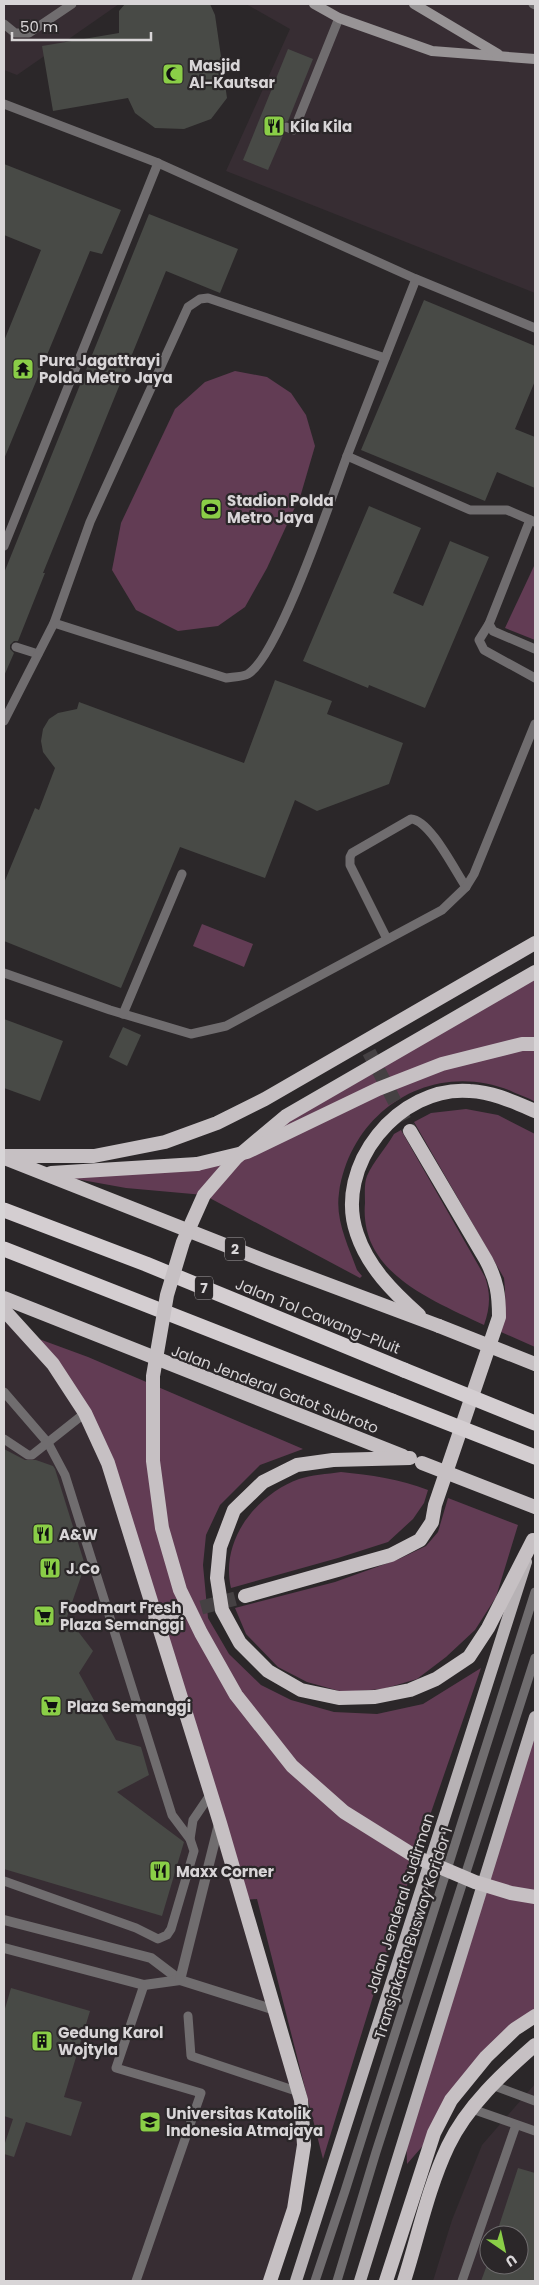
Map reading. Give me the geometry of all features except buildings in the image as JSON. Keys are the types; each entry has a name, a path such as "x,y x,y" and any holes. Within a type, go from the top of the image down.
{"highway":[{"path":"4,1157 94,1156 165,1142 217,1123 265,1099 535,944"},
{"path":"535,972 286,1116 236,1158 204,1195 183,1242 167,1295 153,1376 154,1461 162,1528 180,1590 201,1633 236,1695 292,1766 344,1812 416,1857 475,1882 511,1893 535,1897"},
{"path":"369,1052 369,1044 376,1034"},
{"path":"43,1173 196,1164 247,1152 378,1088 442,1064 522,1044 535,1044"},
{"path":"433,1324 400,1298 377,1272 365,1254 356,1232 352,1202 358,1171 374,1138 394,1116 416,1103 442,1093 470,1090 504,1098 535,1111"},
{"path":"245,1596 391,1555 420,1540 432,1522 435,1505 499,1317 499,1300 497,1281 486,1260 410,1131"},
{"name":"2","path":"4,1157 268,1262 535,1364"},
{"name":"Jalan Tol Cawang–Pluit","path":"4,1210 146,1264 535,1423"},
{"path":"4,1249 535,1457"},
{"name":"Jalan Jenderal Gatot Subroto","path":"4,1298 535,1507"},
{"path":"4,1310 54,1364 85,1413 108,1463 155,1620 220,1823 302,2100 304,2145 294,2209 270,2281"},
{"path":"416,1461 333,1460 297,1465 263,1482 234,1510 220,1546 218,1578 222,1610 240,1643 268,1671 301,1690 339,1698 375,1697 410,1690 436,1679 469,1657 488,1628 534,1537"},
{"path":"155,1620 180,1614"},
{"path":"386,2281 434,2133 451,2100 463,2084 515,2029 535,2016"},
{"path":"404,2281 448,2145 472,2109 492,2085 535,2045"}],"main road":[{"path":"314,4 340,18 432,51 535,59"},
{"path":"414,4 501,56"},
{"name":"Jalan Jenderal Sudirman","path":"296,2281 534,1537"},
{"path":"360,2281 535,1717"}],"street":[{"path":"180,1980 220,1823"},
{"path":"4,1920 151,1958 180,1980 275,2010"},
{"path":"4,1948 144,1985 180,1980"}],"lane":[{"path":"4,24 15,33 29,33 72,4"},
{"path":"286,127 294,130 340,18"},
{"path":"4,104 158,163 416,279 535,328"},
{"path":"4,546 158,163"},
{"path":"54,623 226,678 248,674 264,656 289,607 416,279"},
{"path":"4,721 54,623 90,522 188,307 200,298 208,298 385,358"},
{"path":"347,456 470,510 507,510 532,521 489,624 479,640 484,650 535,678"},
{"path":"489,624 493,631 535,650"},
{"path":"16,647 38,654"},
{"path":"4,973 123,1014 192,1034 226,1026 442,910 466,887 474,874 535,724"},
{"path":"386,940 350,865 352,853 411,819 415,819 427,826 466,887"},
{"path":"123,1014 182,874"},
{"path":"4,1392 48,1442 65,1475 172,1815 190,1839 194,1851 172,1929 167,1935 158,1939 136,1928 4,1881"},
{"path":"4,1439 30,1456 85,1413"},
{"name":"Transjakarta Busway Koridor 1","path":"315,2281 535,1592"},
{"path":"337,2281 376,2152 535,1658"},
{"path":"190,1839 193,1820 210,1795"},
{"path":"136,2281 201,2093 116,2068 144,1985"},
{"path":"188,2016 191,2056 299,2092"},
{"path":"492,2085 535,2101"},
{"path":"472,2109 535,2132"},
{"path":"462,2281 516,2125"}],"shaded area":[{"path":"4,4 119,4 17,75 4,70"},
{"path":"246,4 535,4 535,293 226,171 290,29"},
{"name":"Stadion Polda Metro Jaya","path":"235,371 267,377 291,393 306,415 315,446 301,494 267,568 245,607 218,626 178,631 136,610 112,570 121,523 175,409 205,382"},
{"path":"535,564 535,640 505,628"},
{"path":"202,924 253,944 244,967 193,946"},
{"path":"535,972 535,1102 511,1091 481,1083 452,1082 425,1087 400,1099 378,1116 360,1138 347,1163 338,1203 343,1232 357,1270 362,1276 360,1278 204,1195 126,1188 43,1173 242,1154 267,1132"},
{"path":"466,1109 498,1115 535,1134 535,1347 501,1332 505,1305 504,1278 414,1122 431,1113"},
{"path":"401,1130 485,1277 489,1301 484,1325 422,1294 403,1281 386,1266 374,1248 366,1227 366,1179 394,1134"},
{"path":"4,1310 53,1364 108,1463 294,2100 297,2145 289,2209 266,2281 4,2281"},
{"path":"39,1339 88,1357 303,1449 260,1465 220,1505 206,1535 203,1565 208,1618 229,1654 261,1685 291,1700 334,1712 377,1714 423,1704 481,1668 418,1850 323,2159 257,1899 242,1900 108,1463"},
{"path":"341,1472 396,1480 428,1490 424,1503 413,1519 388,1542 231,1588 229,1570 231,1553 236,1537 256,1508 283,1486 299,1479"},
{"path":"448,1498 518,1525 496,1597 475,1630 446,1657 417,1679 383,1689 343,1692 307,1682 278,1667 246,1634 235,1608 335,1582 399,1559 426,1546 438,1532"},
{"path":"535,1717 535,2016 486,2057 434,2133 407,2164 406,2131"},
{"path":"535,2084 535,2281 433,2281 452,2220 482,2145"}],"tunnel":[{"path":"369,1052 410,1131"},
{"path":"181,1613 245,1596"}],"place":[{"name":"Masjid Al-Kautsar","path":"173,74"},
{"name":"Kila Kila","path":"274,126"},
{"name":"Pura Jagattrayi Polda Metro Jaya","path":"23,369"},
{"name":"Stadion Polda Metro Jaya","path":"211,509"},
{"name":"A&W","path":"43,1534"},
{"name":"J.Co","path":"50,1568"},
{"name":"Foodmart Fresh Plaza Semanggi","path":"44,1616"},
{"name":"Plaza Semanggi","path":"51,1706"},
{"name":"Maxx Corner","path":"160,1871"},
{"name":"Gedung Karol Wojtyla","path":"42,2041"},
{"name":"Universitas Katolik Indonesia Atmajaya","path":"150,2122"}]}
